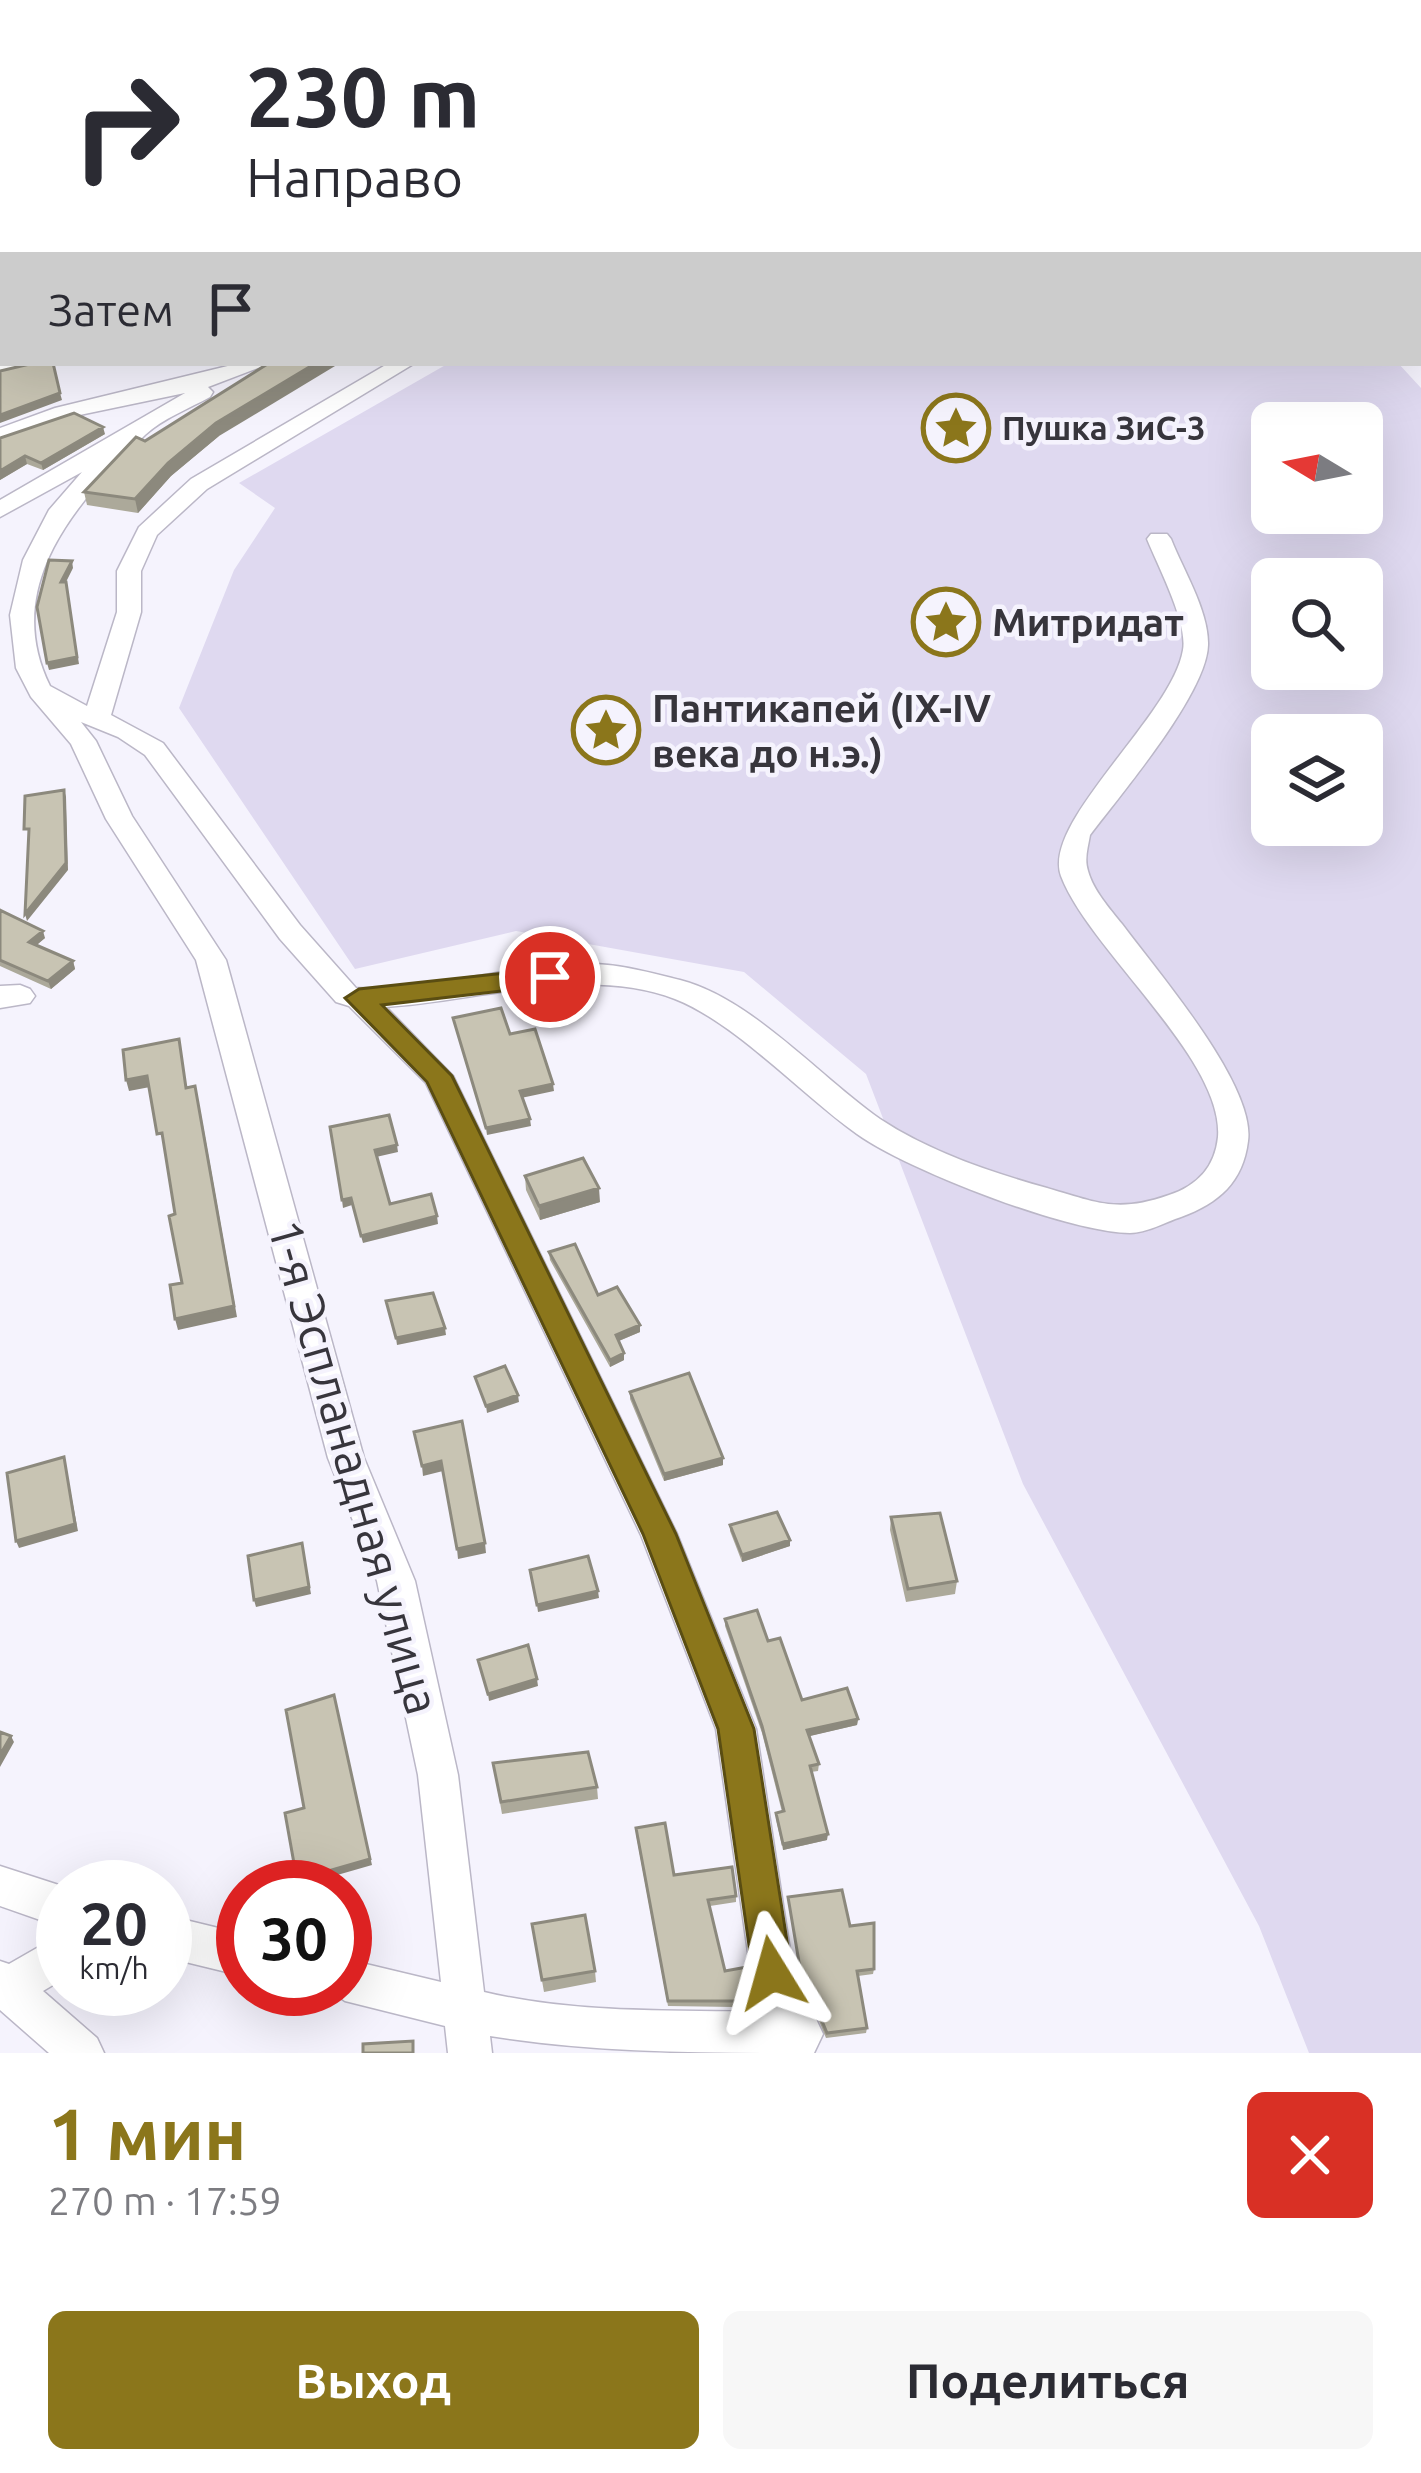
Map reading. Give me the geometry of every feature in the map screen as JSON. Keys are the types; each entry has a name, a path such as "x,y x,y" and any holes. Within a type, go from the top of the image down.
{"street":[{"path":"0,510 253,366"},
{"path":"98,717 129,612 129,571 147,532 199,484 399,366"},
{"path":"0,436 35,418 228,377"},
{"path":"87,407 121,416 137,431"},
{"path":"5,650 13,588 32,549 79,487 137,431"},
{"path":"359,998 590,974 683,991 719,1010 872,1129 970,1178 1132,1221 1195,1199 1218,1181 1229,1155 1234,1134 1229,1104 1198,1050 1093,906 1074,874 1072,855 1077,834 1173,704 1196,650 1194,628 1159,539"},
{"name":"1-я Эспланадная улица","path":"5,650 83,741 120,819 211,960 346,1458 396,1581 438,1775 461,2008 470,2053"},
{"path":"43,694 139,735 154,749 333,984 359,998 438,1076 659,1534 736,1729 772,1973 796,2043 528,2024 372,1987"},
{"path":"0,1886 36,1898"},
{"path":"36,1968 3,1986 82,2053"}],"shaded area":[{"path":"444,366 1401,366 1421,388 1421,2053 1309,2053 1259,1926 1023,1484 866,1074 744,972 516,931 355,969 179,708 234,570 275,508 239,483"}],"building":[{"path":"54,366 60,393 0,415 0,371"},
{"path":"264,366 311,366 216,423 168,463 135,499 84,492 136,437 145,441"},
{"path":"74,413 103,427 41,463 25,456 0,471 0,438"},
{"path":"49,560 72,561 61,582 66,582 77,657 47,663 37,607"},
{"path":"64,790 66,863 25,914 29,829 24,829 25,796"},
{"path":"0,910 43,931 29,942 73,961 48,981 0,960"},
{"path":"501,1008 510,1034 535,1029 553,1084 520,1091 530,1119 486,1128 453,1018"},
{"path":"179,1039 186,1088 195,1086 234,1306 175,1319 170,1285 182,1283 169,1216 175,1214 162,1133 157,1134 147,1076 126,1080 123,1050"},
{"path":"389,1115 397,1145 375,1150 390,1204 431,1194 437,1216 361,1236 351,1198 342,1200 330,1127"},
{"path":"583,1158 599,1188 539,1206 525,1176"},
{"path":"575,1244 598,1295 617,1287 640,1325 616,1335 624,1353 610,1360 549,1252"},
{"path":"433,1293 445,1328 396,1338 386,1301"},
{"path":"505,1366 518,1395 486,1406 475,1377"},
{"path":"689,1373 723,1458 664,1474 630,1392"},
{"path":"462,1421 485,1543 457,1549 441,1461 422,1466 414,1432"},
{"path":"64,1457 75,1524 16,1541 7,1473"},
{"path":"777,1512 790,1540 742,1555 730,1525"},
{"path":"940,1513 957,1581 908,1589 891,1517"},
{"path":"302,1543 309,1587 254,1600 248,1556"},
{"path":"588,1556 598,1591 537,1605 530,1570"},
{"path":"757,1610 768,1641 780,1638 802,1700 847,1688 858,1719 807,1730 819,1764 810,1766 828,1834 783,1844 776,1813 784,1811 762,1726 725,1619"},
{"path":"528,1645 537,1679 488,1694 478,1660"},
{"path":"334,1695 370,1859 293,1860 285,1813 304,1808 286,1710"},
{"path":"0,1732 11,1736 0,1755"},
{"path":"588,1752 597,1787 501,1802 493,1763"},
{"path":"665,1823 674,1875 732,1867 736,1896 708,1900 725,1971 747,1967 759,1996 734,2001 668,2001 636,1828"},
{"path":"842,1890 850,1926 874,1923 874,1969 857,1971 867,2028 827,2033 800,1968 788,1897"},
{"path":"585,1915 595,1971 542,1980 532,1924"},
{"path":"413,2041 413,2053 363,2053 363,2044"}],"place":[{"name":"Пушка ЗиС-3","path":"956,428"},
{"name":"Митридат","path":"946,622"},
{"name":"Пантикапей (IX-IV века до н.э.)","path":"606,730"}],"route":[{"path":"550,977 359,998 384,1028 438,1076 659,1534 736,1729 772,1973"}]}
